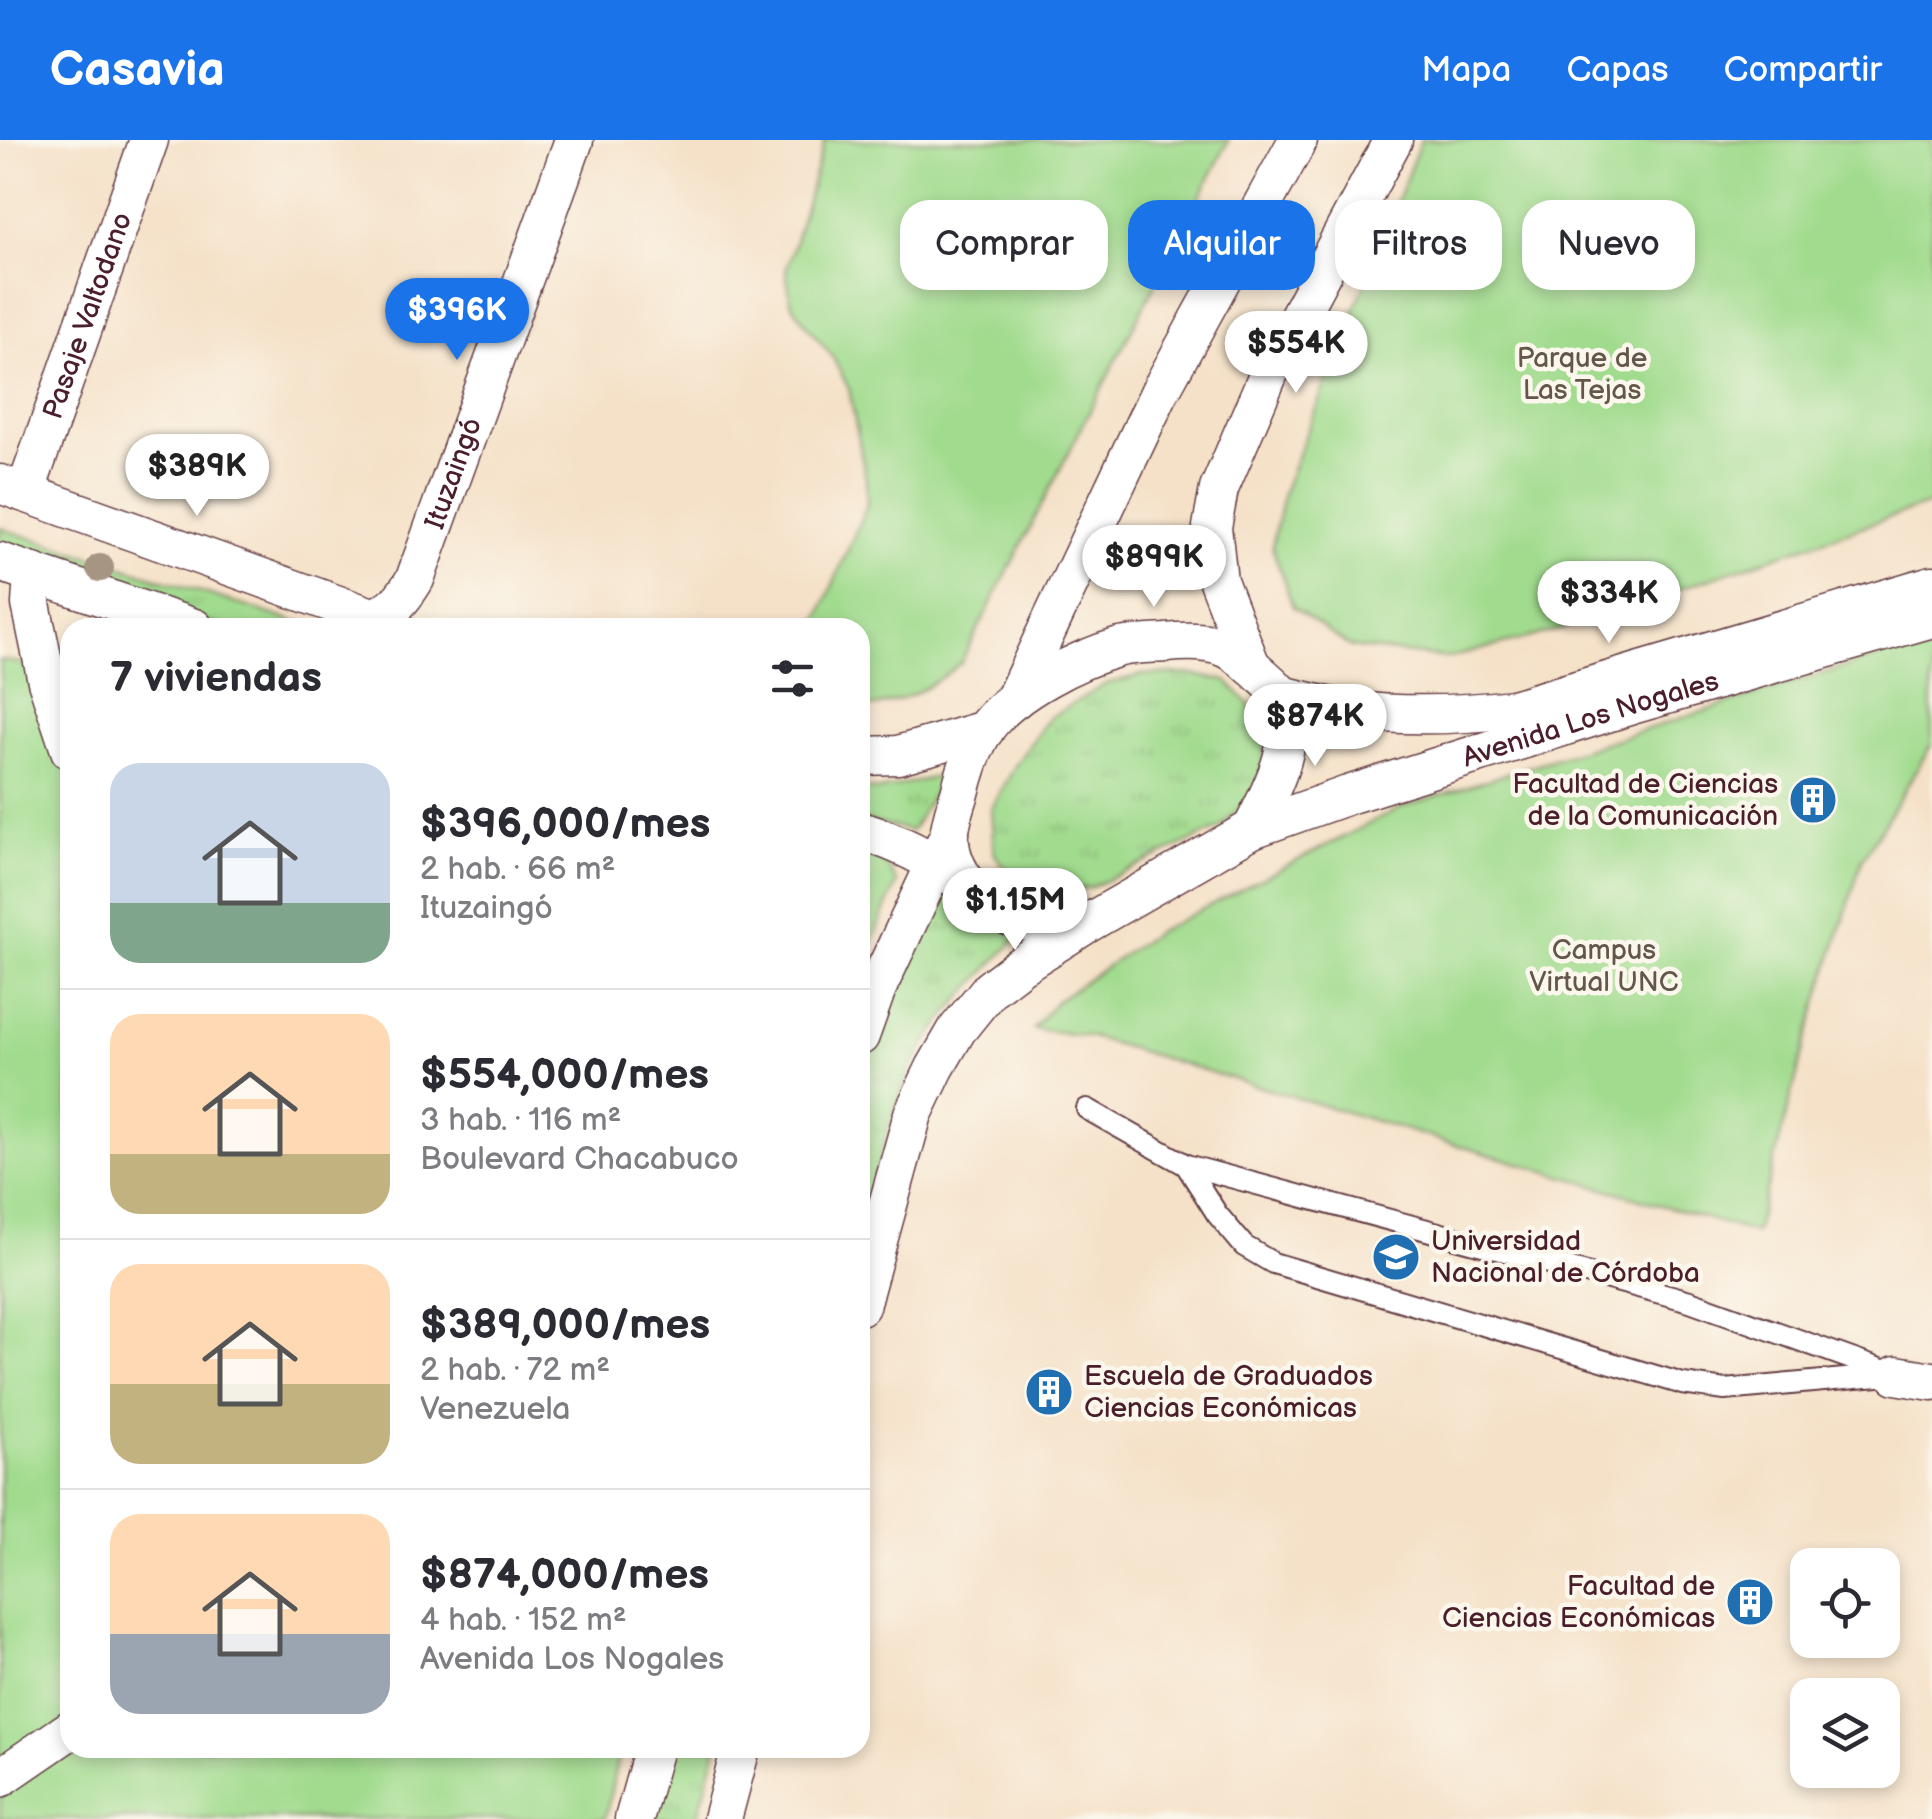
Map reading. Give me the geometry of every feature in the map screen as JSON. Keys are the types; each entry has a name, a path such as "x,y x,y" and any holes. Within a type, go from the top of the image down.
{"street":[{"name":"Pasaje Valtodano","path":"12,489 150,140"},
{"name":"Ituzaingó","path":"388,618 415,579 574,140"},
{"path":"1014,700 1159,392 1298,140"},
{"path":"1252,666 1218,580 1212,527 1219,489 1271,368 1392,140"},
{"path":"12,489 372,618"},
{"path":"17,567 165,618"},
{"path":"17,567 31,604 47,681 60,720"},
{"name":"Avenida Los Nogales","path":"1281,695 1350,710 1410,714 1513,710 1932,585"},
{"name":"Avenida Los Nogales","path":"1252,829 1634,704 1932,618"},
{"path":"870,1008 943,848 965,774 985,730 1014,700 1083,660 1123,646 1190,641 1225,647 1252,666 1281,695 1287,725 1282,762 1252,829 1020,966 990,989 957,1030 913,1114 870,1270"},
{"path":"870,756 898,755 985,730"},
{"path":"870,835 943,848 973,892 994,909 1020,920 1088,923"},
{"path":"0,1778 60,1737"},
{"path":"634,1819 651,1758"},
{"path":"722,1819 739,1758"}],"lane":[{"path":"1087,1109 1186,1165 1690,1301 1914,1378"},
{"path":"1186,1165 1217,1214 1244,1246 1273,1263 1697,1386 1725,1390 1914,1378"}],"green space":[{"path":"825,140 1229,140 1198,200 1128,200 1128,290 1152,290 961,662 914,694 888,703 870,706 870,618 819,618 867,505 866,479 849,389 832,356 791,302 786,271"},
{"name":"Parque de Las Tejas","path":"1421,140 1932,140 1932,503 1555,631 1448,658 1350,647 1293,607 1272,547 1284,490 1362,290 1502,290 1502,200 1398,200"},
{"path":"0,528 283,618 197,618 0,553"},
{"name":"Campus Virtual UNC","path":"1932,639 1932,744 1862,860 1805,1045 1755,1233 1088,1036 1033,1029 1056,1001 1157,932 1402,807"},
{"path":"0,660 60,669 60,1758 618,1758 605,1819 0,1819"},
{"path":"1188,674 1227,681 1249,704 1266,738 1262,769 1248,800 1220,828 1092,887 1044,895 1015,883 994,853 991,810 1018,761 1049,718 1106,684 1141,675"},
{"path":"944,775 911,831 870,821 870,789"},
{"path":"870,850 881,855 897,883 870,946"},
{"path":"937,878 1022,933 947,1014 911,1070 888,1131 870,1200 870,1030 880,999"},
{"path":"663,1758 714,1758 697,1819 646,1819"}],"place":[{"name":"Facultad de Ciencias de la Comunicación","path":"1813,800"},
{"name":"Universidad Nacional de Córdoba","path":"1396,1257"},
{"name":"Escuela de Graduados Ciencias Económicas","path":"1049,1392"},
{"name":"Facultad de Ciencias Económicas","path":"1750,1602"}]}
